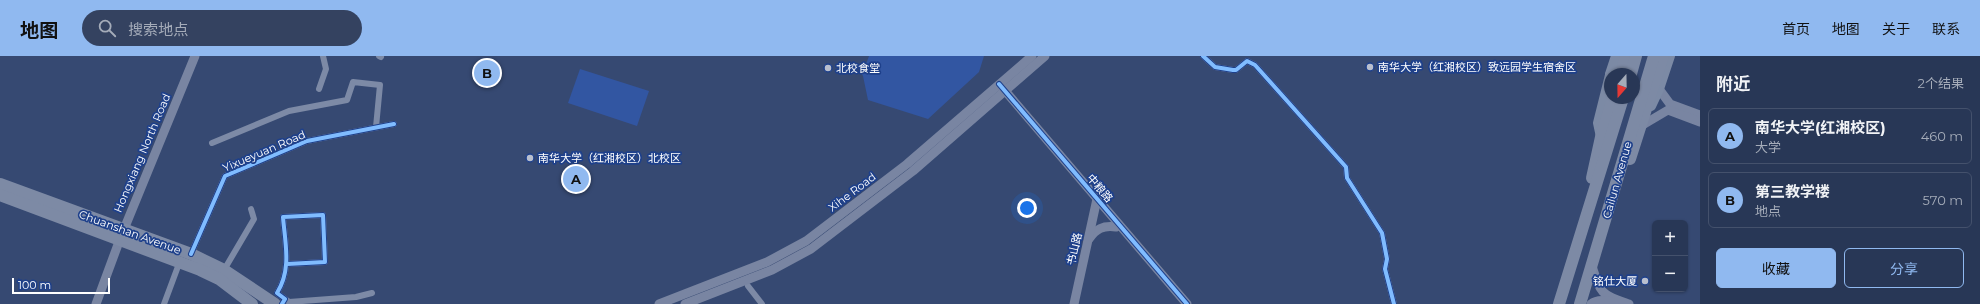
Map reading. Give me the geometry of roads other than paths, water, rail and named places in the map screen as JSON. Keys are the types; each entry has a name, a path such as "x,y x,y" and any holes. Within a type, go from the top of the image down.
{"highway":[{"path":"1623,68 1626,56"},
{"path":"1633,68 1636,56"},
{"name":"Cailun Avenue","path":"1580,304 1599,245 1618,170 1654,56"},
{"path":"1599,245 1618,197 1663,56"},
{"path":"1587,215 1596,156 1611,104"},
{"name":"Cailun Avenue","path":"1559,304 1621,104"},
{"name":"Chuanshan Avenue","path":"0,184 119,233 219,279 252,304"},
{"name":"Chuanshan Avenue","path":"0,195 191,254 224,270 281,302"}],"main road":[{"name":"Hongxiang North Road","path":"96,304 119,233 189,56"},
{"name":"Hongxiang North Road","path":"89,304 196,56"},
{"name":"Xihe Road","path":"685,304 772,270 811,249 885,194 1000,89 1032,56"},
{"name":"Xihe Road","path":"660,304 767,262 806,241 908,164 1000,89 1045,56"},
{"path":"1612,68 1616,56"},
{"path":"1641,126 1659,89 1670,56"},
{"name":"中粮路","path":"1000,89 1187,304"},
{"path":"1659,89 1670,104 1700,115"},
{"path":"1601,136 1598,123 1604,99"},
{"path":"1641,126 1668,110 1700,122"},
{"name":"中粮路","path":"1097,202 1116,227 1182,304"},
{"name":"书山路","path":"1074,304 1097,202"},
{"path":"1088,240 1094,232 1101,227 1116,227"},
{"path":"1592,266 1599,289 1609,297 1629,304"},
{"path":"1591,304 1594,301 1607,300 1618,304"}],"street":[{"path":"319,90 326,69 323,56"},
{"path":"1203,56 1215,67 1236,70 1247,61 1255,65 1346,167 1347,178 1382,233 1387,259 1385,269 1394,304"},
{"path":"212,143 289,111 347,100 353,82 380,85 376,127"},
{"name":"Yixueyuan Road","path":"191,254 224,176 307,140 394,124"},
{"path":"224,270 254,219 251,209"},
{"path":"287,264 325,262 323,214 283,217 287,264 283,282 277,292 281,302 356,297 372,293"},
{"path":"164,304 180,261"},
{"path":"748,286 762,304"}],"place":[{"name":"南华大学（红湘校区）致远园学生宿舍区","path":"1370,67"},
{"name":"北校食堂","path":"828,68"},
{"name":"第三教学楼","path":"487,73"},
{"name":"南华大学（红湘校区）北校区","path":"530,158"},
{"name":"南华大学(红湘校区)","path":"576,179"},
{"name":"铭仕大厦","path":"1645,281"}]}
